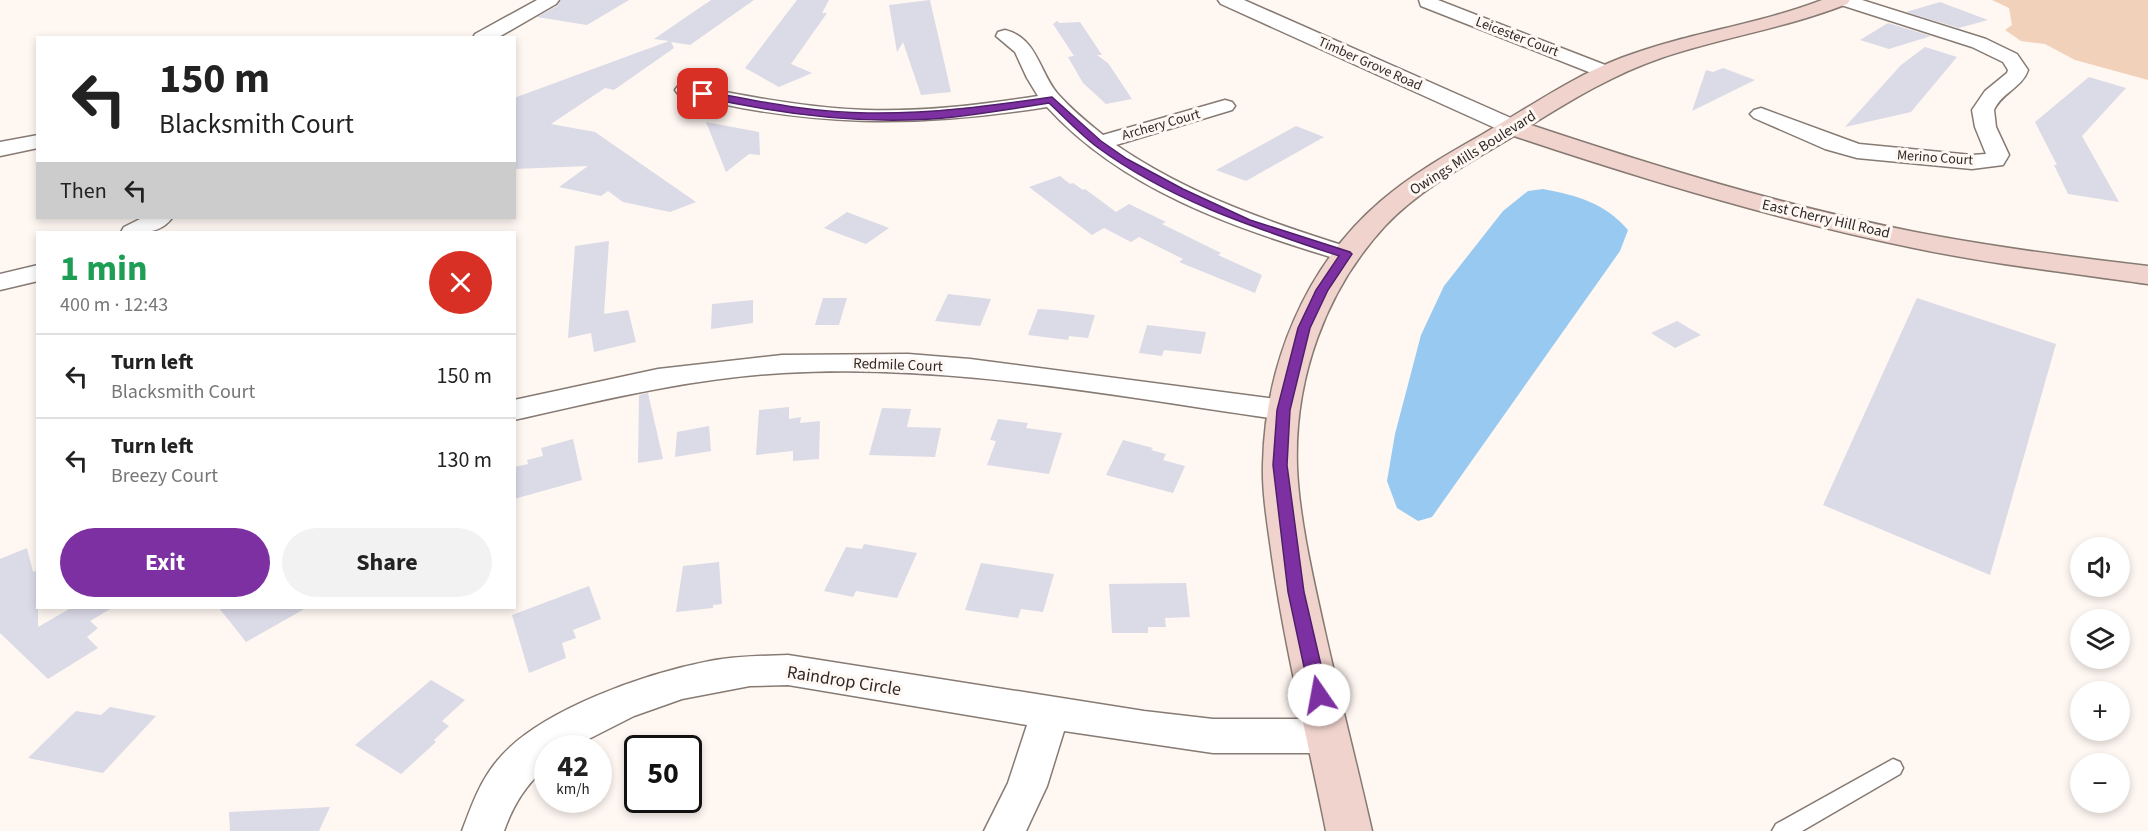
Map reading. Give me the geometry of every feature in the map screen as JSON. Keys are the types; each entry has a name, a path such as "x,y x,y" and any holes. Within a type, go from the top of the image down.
{"main road":[{"name":"Owings Mills Boulevard","path":"1349,831 1296,592 1280,465 1284,410 1304,328 1322,290 1346,254 1377,219 1406,195 1468,153 1606,72 1680,45 1799,15 1842,0"},
{"name":"East Cherry Hill Road","path":"1512,127 1665,178 1914,240 2148,275"}],"street":[{"path":"486,36 550,0"},
{"name":"Timber Grove Road","path":"1228,0 1512,127"},
{"name":"Merino Court","path":"1761,114 1833,144 1857,151 1972,162 1995,160 1998,155 1984,124 1982,113 1985,102 2016,76 2018,70 2010,58 1979,44 1842,0"},
{"name":"Leicester Court","path":"1427,2 1606,72"},
{"path":"1005,36 1023,48 1040,83 1052,100 1098,143 1149,176 1219,211 1292,238 1346,254"},
{"path":"685,90 794,111 867,116 948,114 1052,100"},
{"name":"Archery Court","path":"1098,143 1225,106"},
{"path":"0,149 36,141"},
{"path":"135,231 158,219"},
{"path":"0,282 36,273"},
{"name":"Redmile Court","path":"516,400 668,377 782,364 908,363 970,368 1284,410"},
{"name":"Raindrop Circle","path":"483,831 496,795 517,767 551,740 588,719 627,702 665,689 728,674 788,670 1050,714 1214,736 1328,736"},
{"path":"1005,831 1027,786 1050,714"}],"lane":[{"path":"1783,831 1893,768"}],"shaded area":[{"path":"1992,0 2148,0 2148,80 2075,60 2045,44 2021,41 2005,30 2012,25 2009,8"}],"water":[{"path":"1543,189 1567,194 1600,207 1628,230 1620,251 1432,517 1418,521 1397,508 1387,481 1395,434 1421,335 1444,286 1503,211 1528,191"}],"building":[{"path":"561,0 629,0 587,25 537,17 557,6"},
{"path":"711,0 754,0 690,45 671,42 674,48 614,90 605,88 551,124 595,132 696,202 670,212 623,202 608,191 601,196 559,187 588,166 516,169 516,97 669,41 654,39"},
{"path":"797,0 829,0 822,13 827,13 791,64 812,73 779,87 745,68"},
{"path":"930,0 951,92 921,95 903,42 897,52 889,5"},
{"path":"1940,2 1988,20 1959,28 1906,12"},
{"path":"1057,21 1061,24 1080,22 1102,55 1097,55 1108,63 1132,99 1106,104 1083,83 1068,57 1074,56 1053,24"},
{"path":"1888,23 1931,36 1889,49 1860,40"},
{"path":"1925,47 1957,57 1911,112 1845,127 1901,65"},
{"path":"1723,68 1755,80 1692,111 1706,70 1713,72"},
{"path":"2089,77 2126,88 2082,136 2119,202 2068,194 2054,165 2057,165 2035,122"},
{"path":"706,122 759,132 760,155 749,154 726,172"},
{"path":"1296,126 1324,137 1246,181 1216,170"},
{"path":"1060,176 1070,184 1073,183 1085,189 1116,212 1129,204 1166,222 1162,224 1221,253 1218,255 1262,275 1255,293 1179,262 1183,259 1139,237 1131,242 1104,228 1092,235 1029,187"},
{"path":"847,212 889,228 866,244 824,228"},
{"path":"609,241 604,314 628,310 636,342 594,352 591,333 568,338 575,246"},
{"path":"948,294 991,299 980,326 935,321"},
{"path":"823,298 847,298 839,325 815,325"},
{"path":"1917,298 2056,344 1990,575 1823,505"},
{"path":"753,300 753,323 711,329 712,304"},
{"path":"1038,309 1095,315 1088,338 1069,336 1068,340 1028,335"},
{"path":"1677,321 1701,335 1675,348 1651,333"},
{"path":"1147,325 1206,332 1201,354 1164,350 1162,356 1139,353"},
{"path":"648,393 663,459 638,463 639,395"},
{"path":"789,407 789,419 801,417 800,423 820,421 819,459 793,461 793,451 756,455 759,410"},
{"path":"882,408 911,409 907,427 941,428 935,457 869,455"},
{"path":"998,419 1028,423 1026,428 1062,433 1049,474 987,465 996,441 990,440"},
{"path":"709,426 711,451 675,457 677,432"},
{"path":"573,439 582,480 516,498 516,467 528,464 527,460 543,456 541,448"},
{"path":"1123,440 1153,448 1151,450 1166,454 1163,460 1185,466 1173,493 1106,475"},
{"path":"864,544 917,553 897,598 856,591 853,597 824,591 846,547 862,549"},
{"path":"27,548 33,572 36,571 38,627 69,609 110,609 90,621 98,628 87,637 98,648 48,679 0,633 0,559"},
{"path":"719,562 722,604 713,605 713,608 676,612 683,566"},
{"path":"981,563 1054,574 1043,612 1021,609 1018,618 965,610"},
{"path":"1186,583 1190,617 1165,618 1166,627 1148,627 1148,633 1112,633 1109,584"},
{"path":"589,586 601,619 573,630 576,638 562,643 566,658 529,673 512,615"},
{"path":"220,609 304,609 246,642"},
{"path":"431,680 465,700 442,721 449,726 434,740 436,742 401,774 355,745"},
{"path":"110,707 156,716 103,773 28,758 76,711 101,715"},
{"path":"330,807 319,831 230,831 229,812"}],"route":[{"path":"703,94 794,111 904,117 952,114 1052,100 1098,143 1123,161 1179,192 1246,222 1346,254 1322,290 1304,328 1284,410 1280,465 1296,592 1319,695"}]}
